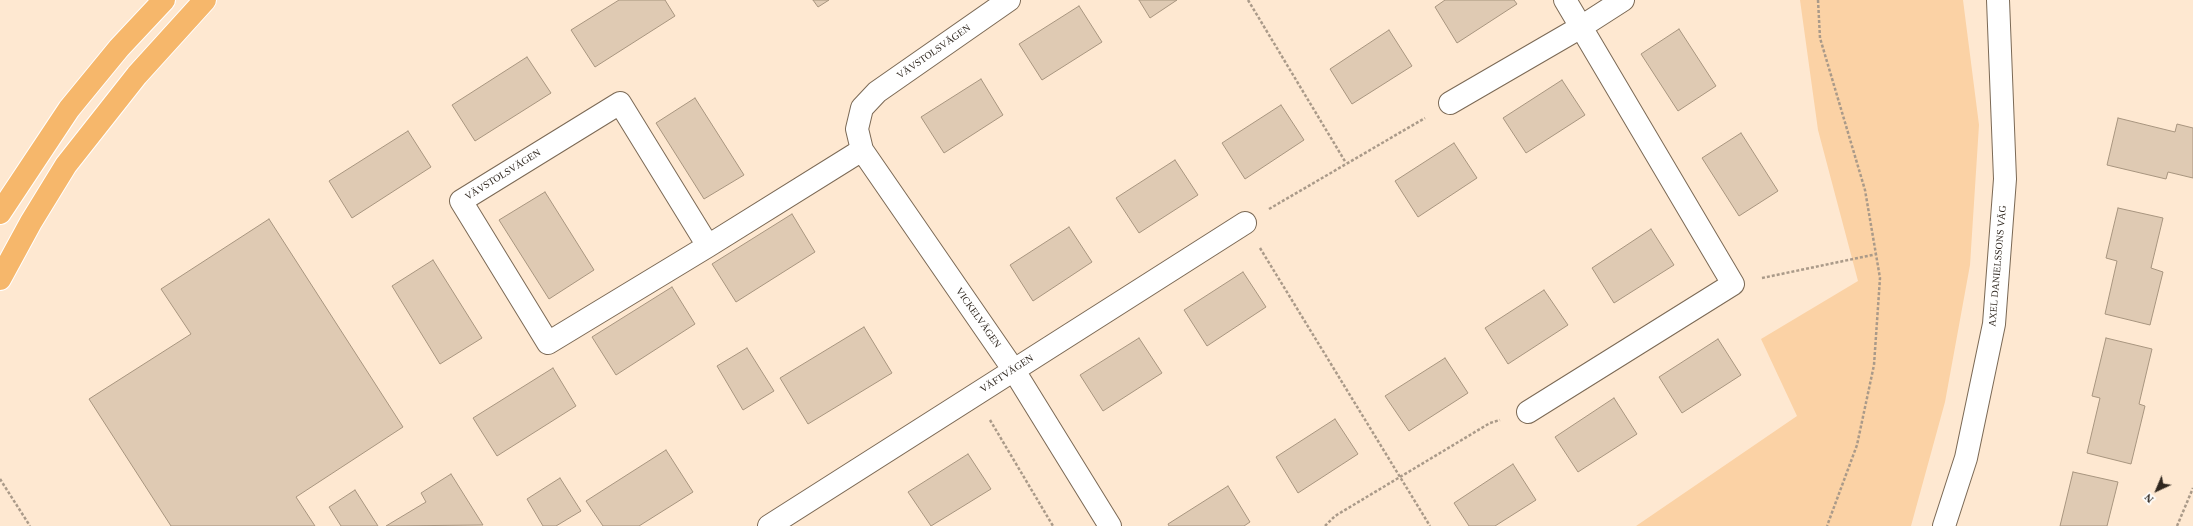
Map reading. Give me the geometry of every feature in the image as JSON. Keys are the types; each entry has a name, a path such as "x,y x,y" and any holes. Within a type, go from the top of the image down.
{"highway":[{"path":"0,213 69,109 119,48 164,0"},
{"path":"0,279 31,222 66,165 137,75 205,0"}],"street":[{"name":"VÄVSTOLSVÄGEN","path":"862,108 877,92 1009,0"},
{"path":"1528,412 1732,284 1565,0"},
{"path":"1450,103 1581,27 1622,0"},
{"name":"AXEL DANIELSSONS VÄG","path":"1944,526 1966,458 1994,324 2005,179 1998,0"},
{"name":"VÄVSTOLSVÄGEN","path":"708,246 620,103 461,201 548,343 708,246 862,150"},
{"name":"VICKELVÄGEN","path":"862,108 857,129 862,150 1014,369 1110,526"},
{"name":"VÄFTVÄGEN","path":"769,526 1245,223"}],"path":[{"path":"1248,0 1346,163"},
{"path":"1818,0 1820,38 1866,190 1880,278 1874,365 1857,445 1827,526"},
{"path":"1430,526 1245,223 1450,103"},
{"path":"1732,284 1877,254"},
{"path":"975,394 1052,526"},
{"path":"1325,526 1335,516 1490,423 1528,412"},
{"path":"0,479 30,526"},
{"path":"2177,526 2193,488"}],"shaded area":[{"path":"1800,0 1963,0 1979,125 1970,265 1945,402 1911,526 1636,526 1797,416 1761,339 1858,281 1818,130"}],"building":[{"path":"619,0 665,0 675,16 595,67 571,30"},
{"path":"813,0 829,0 818,7"},
{"path":"1139,0 1177,0 1150,18"},
{"path":"1445,0 1514,0 1517,4 1457,43 1435,7"},
{"path":"1079,6 1102,42 1042,80 1019,44"},
{"path":"1679,29 1716,86 1678,111 1641,54"},
{"path":"1389,30 1412,66 1352,104 1330,69"},
{"path":"527,57 551,93 475,141 452,105"},
{"path":"981,79 1003,115 944,153 921,117"},
{"path":"1562,80 1585,115 1526,153 1503,118"},
{"path":"695,98 744,175 704,199 656,123"},
{"path":"1281,105 1304,140 1245,179 1222,143"},
{"path":"2118,118 2175,132 2177,124 2193,128 2193,178 2168,172 2166,179 2107,165"},
{"path":"408,131 431,167 352,218 329,181"},
{"path":"1741,133 1778,191 1739,216 1702,158"},
{"path":"1454,143 1477,178 1418,217 1395,181"},
{"path":"1175,160 1198,195 1139,233 1116,198"},
{"path":"545,192 594,270 549,299 499,220"},
{"path":"2118,208 2163,218 2151,268 2163,272 2150,325 2105,314 2117,261 2106,258"},
{"path":"792,214 815,252 736,302 712,264"},
{"path":"269,219 403,427 296,497 315,526 171,526 89,399 191,334 161,289"},
{"path":"1069,227 1092,262 1033,301 1010,265"},
{"path":"1651,229 1674,265 1614,303 1592,268"},
{"path":"433,260 482,338 440,364 392,286"},
{"path":"1243,272 1266,307 1207,346 1184,310"},
{"path":"672,287 695,324 616,375 592,337"},
{"path":"1544,290 1568,325 1508,364 1485,328"},
{"path":"864,327 892,373 808,424 780,378"},
{"path":"1139,338 1162,373 1103,411 1080,375"},
{"path":"2106,338 2152,349 2139,404 2145,406 2131,464 2087,453 2100,398 2092,396"},
{"path":"1718,339 1741,375 1682,413 1659,377"},
{"path":"747,348 774,391 743,410 717,366"},
{"path":"1445,358 1468,393 1409,431 1385,396"},
{"path":"553,368 576,406 497,456 473,418"},
{"path":"1614,398 1637,434 1578,472 1555,437"},
{"path":"1335,419 1358,454 1298,493 1276,457"},
{"path":"666,450 693,492 639,526 603,526 586,501"},
{"path":"968,454 991,489 931,526 908,492"},
{"path":"1513,464 1536,500 1495,526 1469,526 1454,503"},
{"path":"2073,472 2118,482 2107,526 2060,526"},
{"path":"451,474 483,525 386,526 426,502 421,493"},
{"path":"560,478 581,511 556,526 543,526 527,499"},
{"path":"1228,486 1250,522 1244,526 1169,526 1168,524"},
{"path":"355,490 378,526 341,526 329,507"}]}
